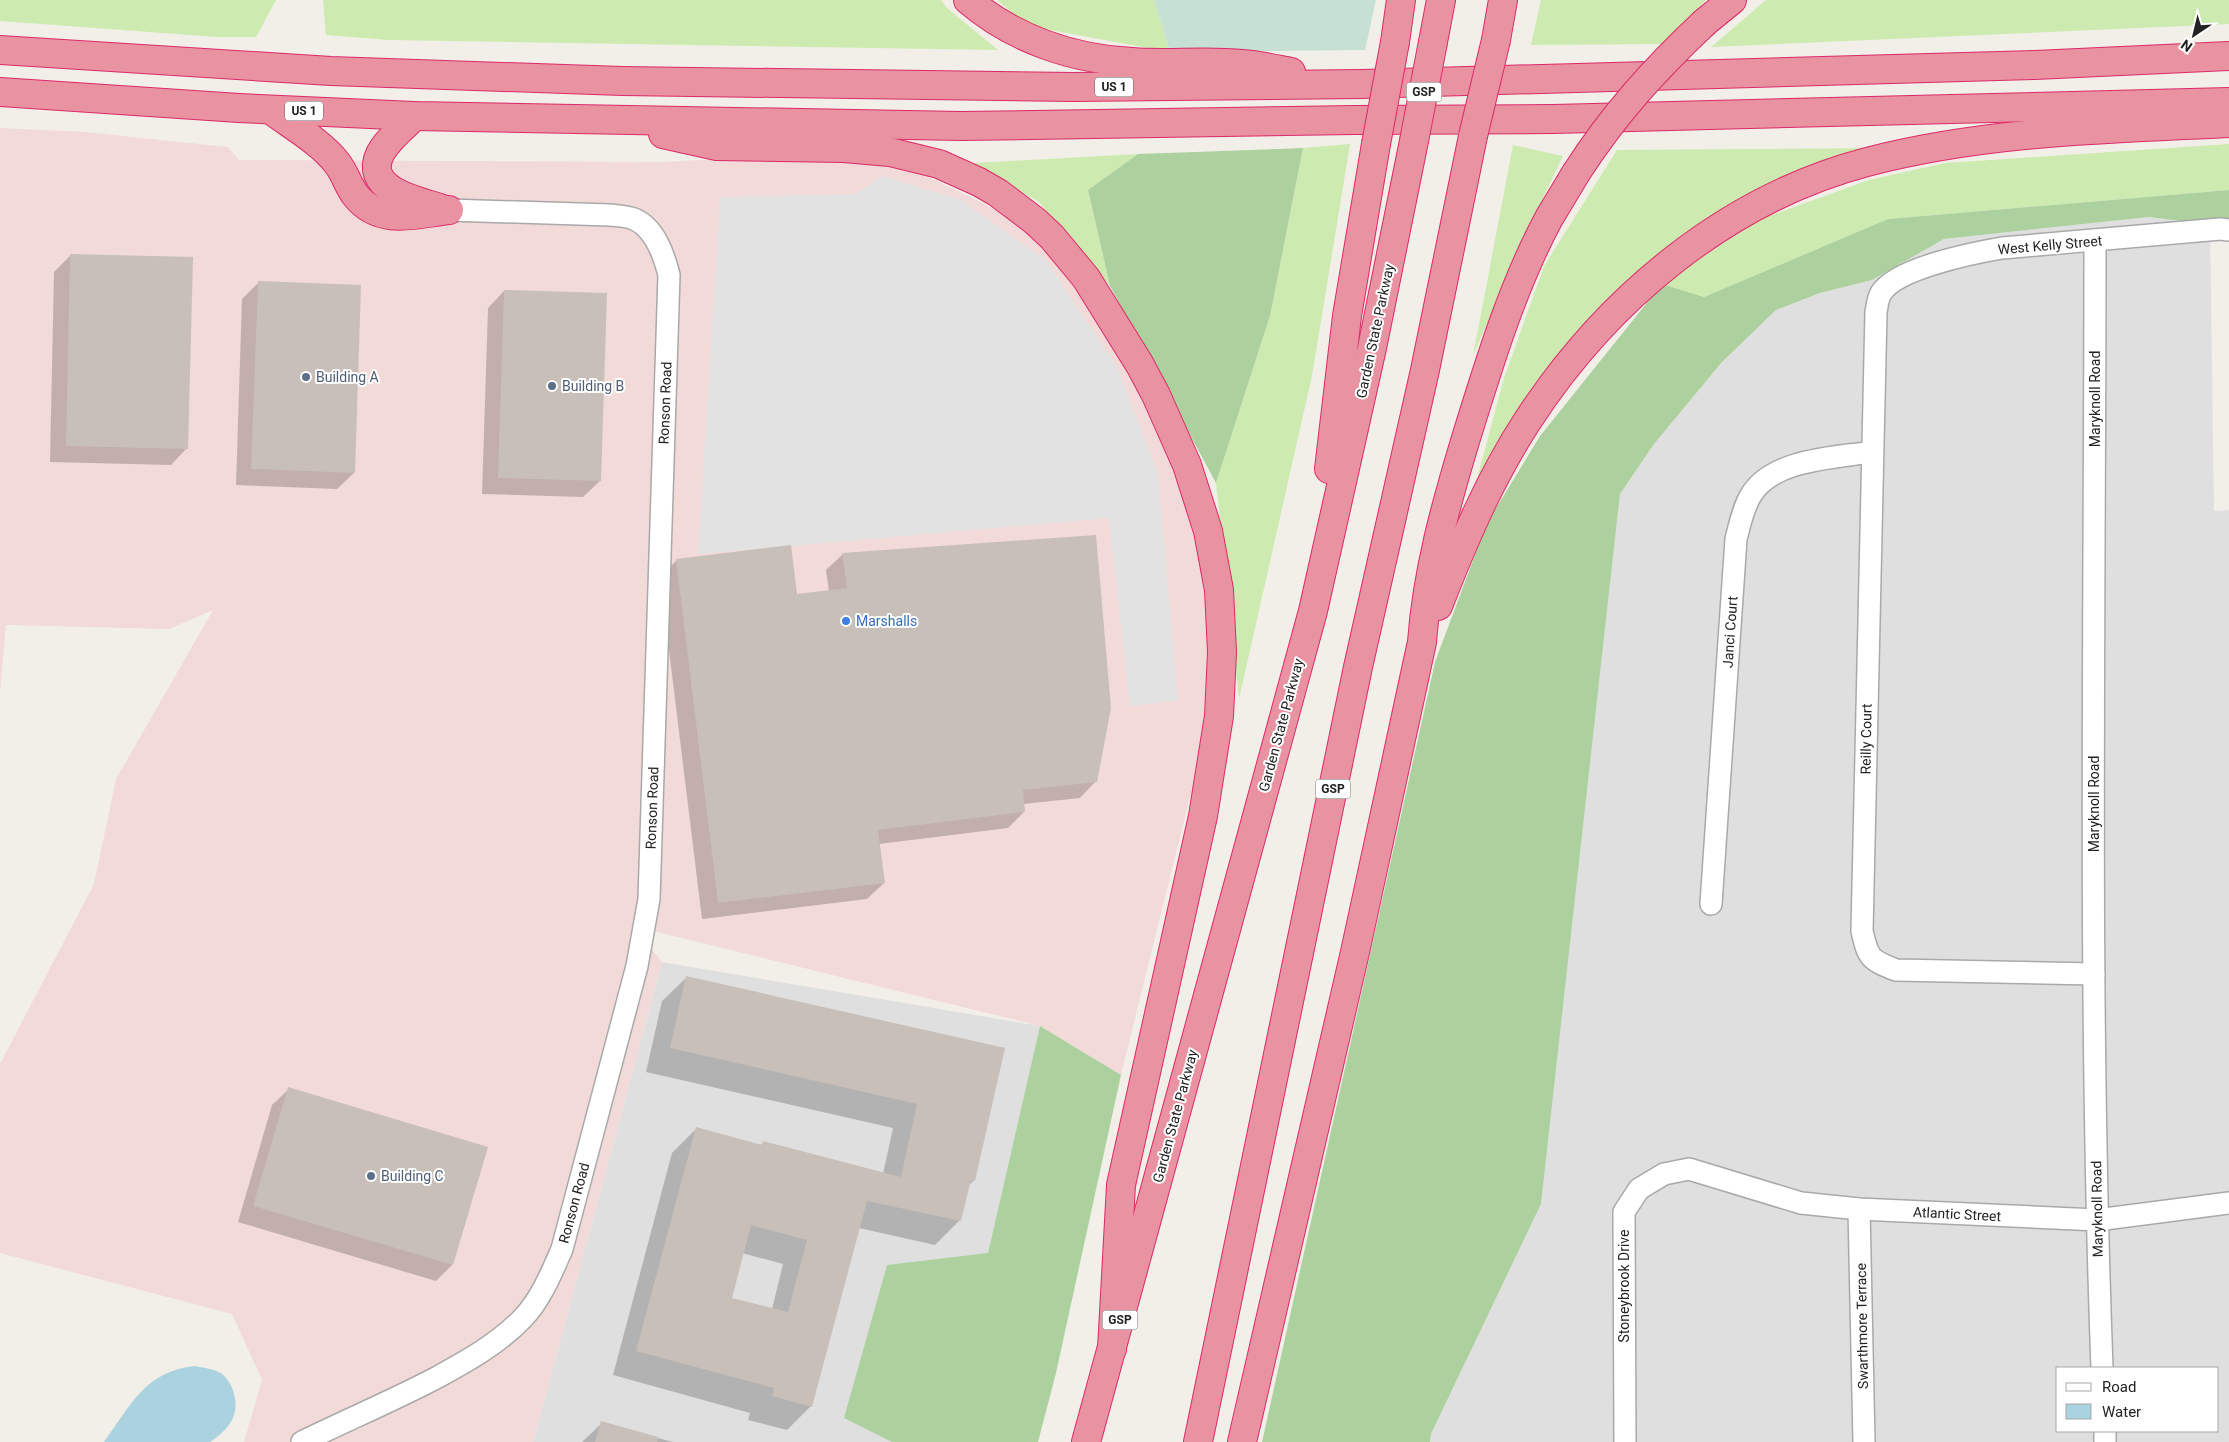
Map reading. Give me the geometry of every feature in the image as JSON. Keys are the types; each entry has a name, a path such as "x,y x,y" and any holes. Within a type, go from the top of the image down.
{"highway":[{"path":"968,0 1001,24 1026,38 1078,55 1132,62 1242,64 1362,84"},
{"path":"1312,611 1347,316 1401,0"},
{"name":"Garden State Parkway","path":"1086,1442 1312,611 1372,348 1441,0"},
{"name":"GSP","path":"1198,1442 1358,667 1425,370 1503,0"},
{"path":"1242,1442 1355,952 1422,642 1424,608 1438,541 1454,479 1493,353 1532,255 1549,219 1601,134 1633,95 1704,22 1732,0"},
{"path":"2035,65 2229,43"},
{"name":"US 1","path":"0,50 331,71 632,82 1063,87 1362,84 2035,65 2229,56"},
{"name":"US 1","path":"0,92 271,110 414,116 961,126 1553,119 2229,102"},
{"path":"271,110 328,154 337,163 355,195 374,212 386,216 400,216 449,210"},
{"path":"414,116 380,154 377,164 379,176 386,186 397,193 449,210"},
{"path":"608,121 717,146 844,148 890,152 939,164 998,193 1035,221 1052,237 1086,278 1140,365 1156,395 1186,466 1208,531 1219,590 1222,652 1219,716 1203,816 1121,1185 1112,1349"},
{"path":"1422,642 1481,504 1527,421 1552,386 1584,345 1652,277 1690,248 1728,223 1773,198 1816,179 1866,162 1924,149 2043,133 2229,123"}],"street":[{"name":"Ronson Road","path":"302,1442 385,1404 465,1362 501,1338 524,1317 548,1281 562,1249 598,1116 637,966 649,899 669,275 664,255 644,226 634,219 610,215 449,210"},
{"name":"West Kelly Street","path":"1880,294 1893,281 1937,263 1968,254 2095,240 2220,229 2229,230"},
{"name":"Maryknoll Road","path":"2095,240 2094,974 2097,1220 2102,1367"},
{"name":"Reilly Court","path":"1880,294 1876,312 1872,452 1862,932 1866,950 1876,962 1896,970 2094,974"},
{"name":"Janci Court","path":"1711,904 1736,539 1743,513 1752,494 1769,478 1788,466 1872,452"},
{"name":"Atlantic Street","path":"1689,1170 1801,1203 1859,1209 2097,1220 2229,1203"},
{"name":"Stoneybrook Drive","path":"1625,1442 1624,1212 1639,1190 1664,1174 1689,1170"},
{"name":"Swarthmore Terrace","path":"1859,1209 1864,1442"}],"shaded area":[{"path":"0,128 85,132 228,147 239,160 662,162 785,155 908,167 999,211 1054,251 1108,335 1153,420 1191,507 1208,596 1205,736 1121,1075 1040,1026 633,926 662,962 533,1442 244,1442 262,1380 232,1314 0,1253 0,1064 94,884 116,779 213,610 169,629 6,625 0,693"},
{"path":"882,176 959,199 1046,260 1117,367 1158,473 1178,701 1130,706 1109,518 698,554 720,197 856,194"},
{"path":"2149,217 2210,224 2214,511 2229,510 2229,1442 1430,1442 1431,1434 1541,1204 1620,494 1654,444 1722,362 1776,310 1820,293 1872,280 1944,239"},
{"path":"662,962 1040,1026 988,1253 844,1418 892,1442 533,1442"}],"green space":[{"path":"0,0 276,0 256,37 217,37 0,21"},
{"path":"323,0 941,0 947,8 998,50 388,40 326,35"},
{"path":"997,0 1154,0 1170,52 1028,26"},
{"path":"1154,0 1376,0 1365,50 1170,52"},
{"path":"1541,0 1706,0 1665,44 1531,45"},
{"path":"1766,0 2229,0 2229,24 1711,47"},
{"path":"1350,144 1312,376 1239,699 1216,483 1270,316 1303,148"},
{"path":"2229,144 2229,190 1888,219 1704,297 1662,284 1758,220 1869,180 1945,163"},
{"path":"1513,145 1563,156 1522,242 1473,356"},
{"path":"1303,148 1270,316 1216,483 1110,286 1088,190 1138,154"},
{"path":"1879,148 1749,197 1541,380 1475,486 1504,378 1544,266 1617,150"},
{"path":"1138,154 1088,190 1110,286 1039,202 973,163"},
{"path":"2229,190 2229,227 2149,217 1944,239 1872,280 1820,293 1776,310 1722,362 1654,444 1620,494 1541,1204 1431,1434 1430,1442 1262,1442 1435,662 1487,523 1540,436 1662,284 1704,297 1888,219"},
{"path":"1040,1026 1121,1075 1056,1373 1038,1442 892,1442 844,1418 887,1265 988,1253"}],"water":[{"path":"195,1366 219,1372 231,1385 235,1402 234,1416 222,1433 210,1442 104,1442 131,1403 151,1382 178,1369"}],"building":[{"path":"70,254 193,257 188,449 66,446"},
{"name":"Building A","path":"258,281 361,285 355,473 251,469"},
{"name":"Building B","path":"504,290 607,293 601,481 498,478"},
{"path":"1096,535 1111,708 1097,782 1023,790 1025,812 878,830 885,883 718,903 676,559 791,545 797,594 847,588 842,553"},
{"path":"686,976 1005,1048 975,1181 971,1180 961,1221 867,1201 812,1407 772,1396 774,1388 636,1351 696,1127 762,1145 763,1141 901,1177 917,1104 670,1048","holes":["751,1225 807,1240 788,1312 732,1298"]},
{"name":"Building C","path":"288,1087 488,1147 453,1265 253,1206"},
{"path":"601,1421 658,1437 657,1442 595,1442"}],"place":[{"name":"Building A","path":"306,377"},
{"name":"Building B","path":"552,386"},
{"name":"Marshalls","path":"846,621"},
{"name":"Building C","path":"371,1176"}]}
